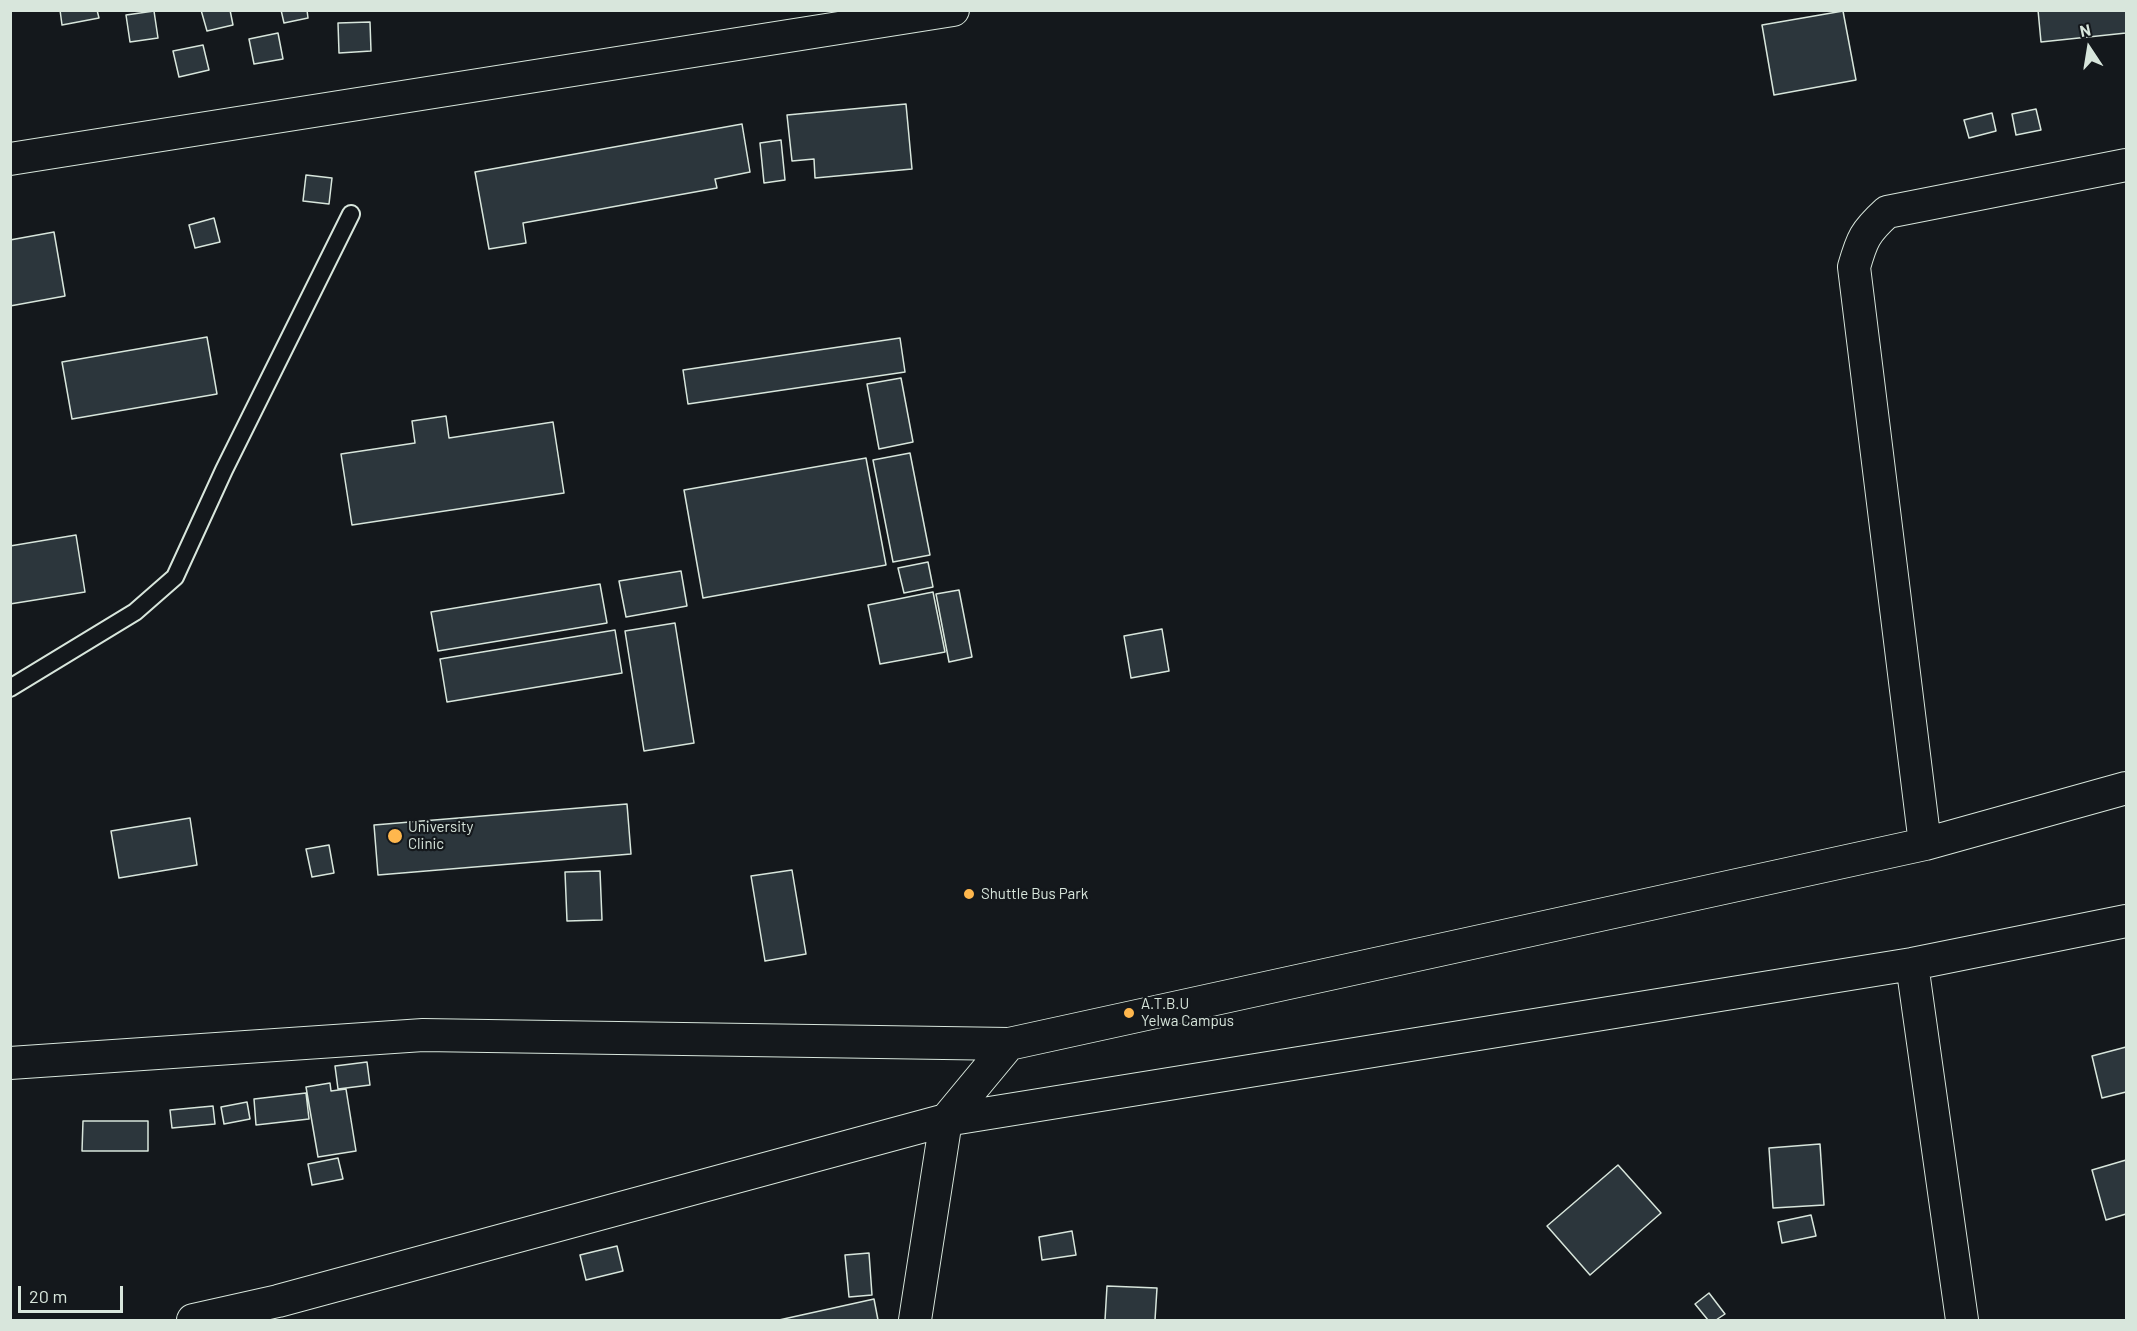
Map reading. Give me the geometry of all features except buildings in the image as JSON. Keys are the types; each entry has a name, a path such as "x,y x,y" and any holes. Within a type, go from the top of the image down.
{"street":[{"path":"10,159 953,10"},
{"path":"1925,844 1854,267 1862,241 1870,228 1887,212 2127,165"},
{"path":"10,1063 423,1035 1009,1044 1925,844 2127,788"},
{"path":"193,1320 278,1301 946,1120 1912,964 2127,921"},
{"path":"1912,964 1962,1320"},
{"path":"915,1320 946,1120 1009,1044"}],"lane":[{"path":"10,688 135,612 175,577 224,470 351,214"}],"place":[{"name":"University Clinic","path":"395,836"},
{"name":"Shuttle Bus Park","path":"969,894"},
{"name":"A.T.B.U Yelwa Campus","path":"1129,1013"}]}
